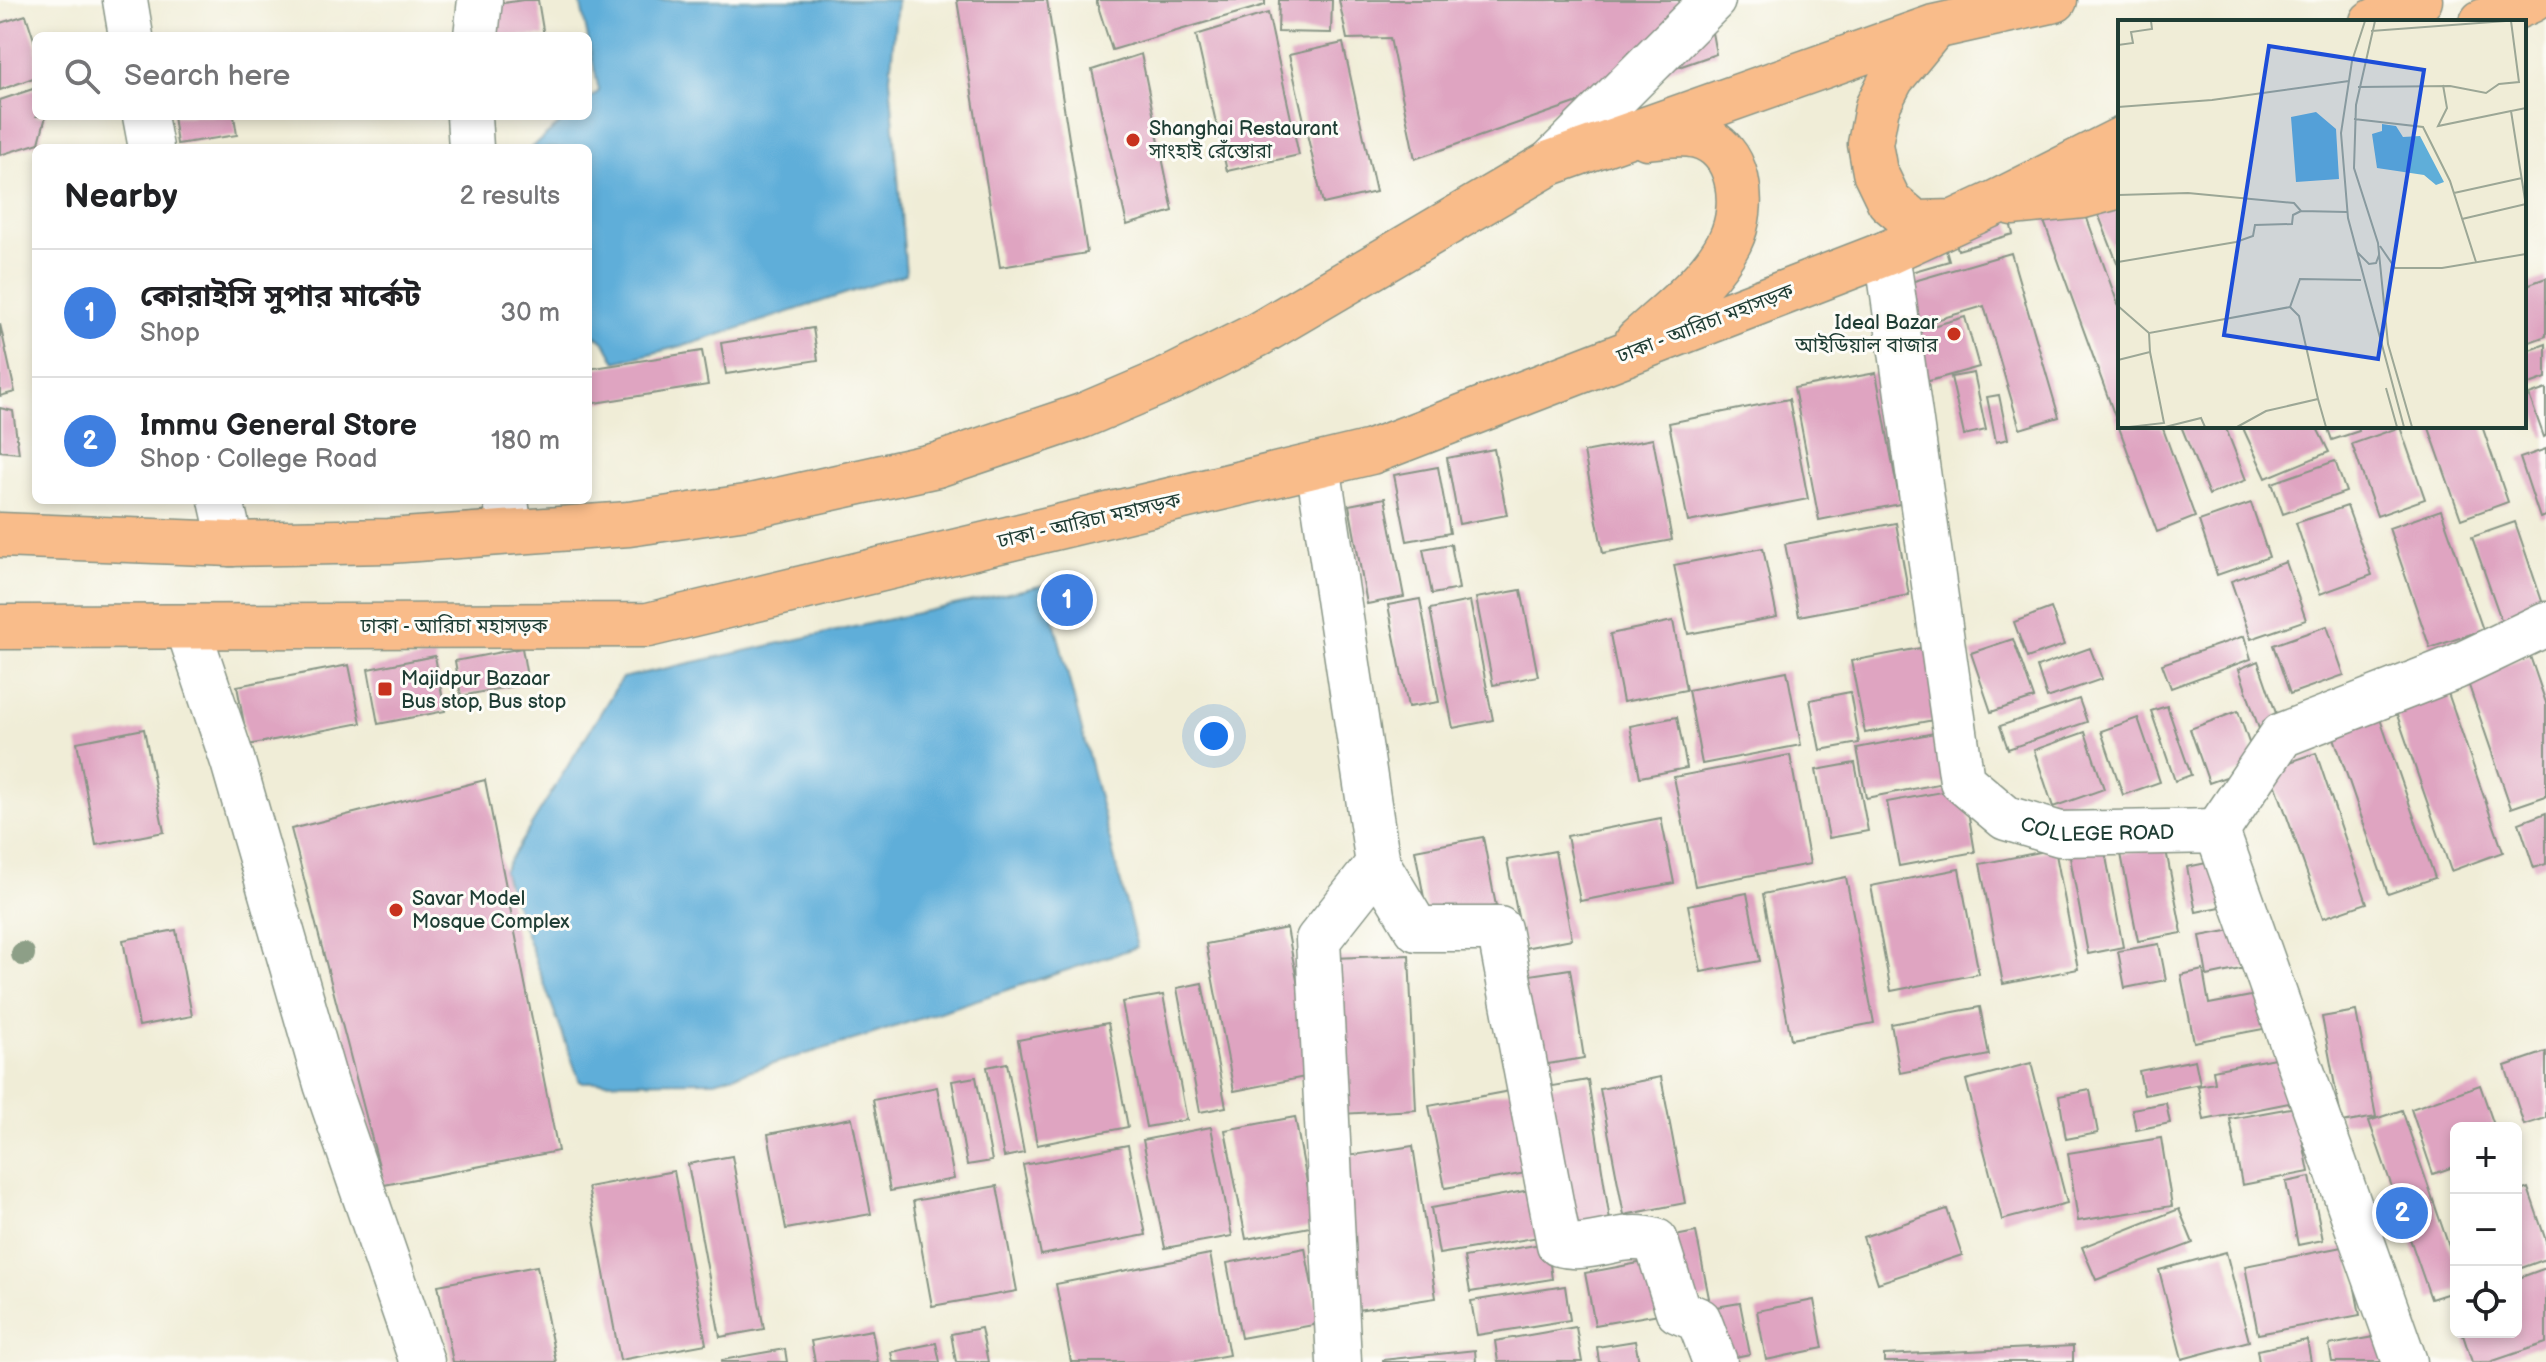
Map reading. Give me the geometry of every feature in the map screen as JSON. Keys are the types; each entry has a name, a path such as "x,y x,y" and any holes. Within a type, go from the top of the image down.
{"highway":[{"path":"0,535 231,544 389,541 508,516 629,524 746,507 937,465 1082,416 1171,378 1259,334 1550,163 1934,27 2055,0"},
{"path":"2376,20 2420,0"},
{"path":"2487,20 2532,0"},
{"path":"1934,27 1892,78 1877,107 1870,144 1875,172 1889,201 1915,223 2083,196 2118,187"},
{"path":"1617,139 1698,136 1722,150 1737,176 1739,210 1730,240 1707,273 1621,356"},
{"name":"ঢাকা - আরিচা মহাসড়ক","path":"0,627 648,625 1371,452 1887,253 2118,141"}],"street":[{"path":"125,0 130,32"},
{"path":"476,32 480,0"},
{"path":"1550,163 1713,0"},
{"path":"146,120 150,144"},
{"path":"469,120 471,144"},
{"name":"COLLEGE ROAD","path":"1887,253 1962,781 2006,818 2060,834 2217,831"},
{"path":"1318,465 1378,864 1417,929 1499,929 1559,1244 1570,1247 1625,1236 1656,1241 1678,1311 1699,1320 1715,1362"},
{"path":"222,504 231,544"},
{"path":"2405,1362 2217,831 2282,735 2456,667 2546,624"},
{"path":"188,628 233,762 326,1084 422,1362"},
{"path":"1339,1362 1318,940 1378,864"}],"water":[{"path":"580,0 897,0 890,78 906,274 694,343 616,362 606,344 592,332 592,144 536,144 564,120 592,120 592,97 599,91 592,57 592,32 587,32"},
{"path":"1045,585 1137,947 867,1036 715,1081 580,1082 503,871 622,678"}],"building":[{"path":"538,0 543,32 487,32 484,6"},
{"path":"957,0 1047,0 1087,253 1000,267"},
{"path":"1096,0 1265,0 1265,5 1112,50"},
{"path":"1279,0 1332,0 1331,33 1278,32"},
{"path":"1339,0 1706,0 1716,54 1415,159 1390,38 1347,39"},
{"path":"1268,13 1299,155 1227,171 1196,35"},
{"path":"26,15 32,34 32,78 0,90 0,23"},
{"path":"1343,43 1376,192 1323,204 1289,55"},
{"name":"Shanghai Restaurant সাংহাই রেঁস্তোরা","path":"1141,54 1173,211 1127,225 1092,70"},
{"path":"32,89 32,120 45,120 39,143 0,155 0,100"},
{"path":"174,120 235,120 237,135 177,144"},
{"path":"2118,188 2118,265 2092,198"},
{"path":"2080,199 2118,304 2118,425 2041,213"},
{"path":"2008,215 2013,234 1958,250 1953,231"},
{"path":"1941,233 1949,261 1901,275"},
{"path":"2011,253 2059,417 2020,429 1984,306 1909,328 1897,286"},
{"path":"2546,278 2546,336 2526,343 2526,285"},
{"path":"1965,317 1979,367 1922,383 1907,333"},
{"path":"0,324 15,392 0,396"},
{"path":"813,328 818,360 726,374 721,343"},
{"path":"2546,344 2546,378 2526,385 2526,351"},
{"path":"702,351 708,385 592,403 592,368"},
{"path":"1876,373 1900,504 1819,520 1794,388"},
{"path":"1974,373 1986,430 1964,435 1951,377"},
{"path":"2546,389 2546,436 2544,437 2529,395"},
{"path":"1999,395 2008,439 1996,442 1987,397"},
{"path":"1789,399 1808,499 1688,522 1669,423"},
{"path":"0,408 13,411 19,453 0,451"},
{"path":"2119,428 2163,428 2195,517 2157,532"},
{"path":"2182,428 2226,428 2246,480 2209,495"},
{"path":"2243,428 2317,428 2329,452 2266,478"},
{"path":"2328,428 2358,428 2359,431 2332,440"},
{"path":"2400,428 2425,499 2377,516 2352,444"},
{"path":"2429,428 2483,428 2508,502 2461,519"},
{"path":"1653,439 1672,540 1603,553 1584,452"},
{"path":"1494,449 1507,515 1459,524 1447,458"},
{"path":"2546,449 2546,516 2540,518 2520,458"},
{"path":"2335,461 2346,492 2283,514 2272,483"},
{"path":"1438,467 1450,533 1407,541 1394,475"},
{"path":"1385,498 1404,597 1367,604 1349,505"},
{"path":"2251,503 2269,557 2217,575 2199,521"},
{"path":"2347,506 2372,575 2320,594 2296,523"},
{"path":"2441,510 2483,630 2430,648 2389,528"},
{"path":"2515,522 2545,610 2503,625 2472,537"},
{"path":"1896,523 1909,595 1799,616 1785,544"},
{"path":"1451,544 1459,589 1432,594 1423,549"},
{"path":"1763,548 1777,617 1688,634 1674,565"},
{"path":"2286,562 2306,620 2251,639 2231,581"},
{"path":"1521,590 1538,676 1493,685 1476,598"},
{"path":"1420,599 1439,702 1408,707 1388,605"},
{"path":"1470,601 1493,720 1453,728 1430,609"},
{"path":"2051,608 2064,645 2027,658 2014,622"},
{"path":"1673,621 1686,690 1623,702 1610,634"},
{"path":"2327,626 2344,675 2290,694 2273,645"},
{"path":"2244,636 2251,659 2171,688 2162,664"},
{"path":"2013,639 2034,698 1991,712 1971,653"},
{"path":"1931,646 1944,718 1865,733 1851,661"},
{"path":"522,648 528,683 461,696 455,661"},
{"path":"2090,648 2102,679 2047,698 2037,667"},
{"path":"435,656 445,711 378,724 368,669"},
{"path":"2530,656 2546,703 2546,796 2511,808 2466,677"},
{"path":"2258,661 2279,722 2259,729 2239,669"},
{"path":"349,665 361,723 248,745 237,686"},
{"path":"1787,671 1801,745 1702,764 1688,690"},
{"path":"2447,690 2503,852 2451,871 2395,709"},
{"path":"1850,692 1859,743 1820,750 1810,700"},
{"path":"2079,699 2087,722 2008,749 2000,726"},
{"path":"2167,706 2191,775 2175,781 2151,711"},
{"path":"2238,711 2257,766 2209,783 2190,729"},
{"path":"2378,713 2435,878 2388,894 2331,729"},
{"path":"1677,717 1687,768 1640,777 1630,726"},
{"path":"2138,718 2160,782 2123,795 2101,731"},
{"path":"144,729 164,832 96,845 77,742"},
{"path":"1950,730 1959,780 1866,798 1857,748"},
{"path":"2085,732 2104,789 2053,807 2034,750"},
{"path":"2316,753 2367,903 2323,918 2270,769"},
{"path":"1790,755 1810,864 1695,886 1674,777"},
{"path":"1855,763 1868,831 1829,838 1816,770"},
{"path":"485,780 558,1151 384,1185 291,829"},
{"path":"1964,788 1975,852 1899,866 1887,802"},
{"path":"2546,813 2546,864 2534,868 2519,823"},
{"path":"1661,818 1674,883 1580,901 1567,836"},
{"path":"1483,837 1496,906 1428,919 1415,850"},
{"path":"2165,845 2182,933 2138,941 2121,854"},
{"path":"2104,846 2123,947 2088,954 2069,852"},
{"path":"2055,849 2078,969 2003,984 1980,864"},
{"path":"1555,851 1572,939 1524,948 1507,860"},
{"path":"2221,860 2230,905 2196,912 2187,867"},
{"path":"1959,869 1979,974 1891,991 1871,886"},
{"path":"1846,877 1874,1023 1791,1039 1763,894"},
{"path":"1747,893 1760,961 1701,972 1688,905"},
{"path":"2248,927 2255,966 2207,976 2200,936"},
{"path":"1287,928 1315,1075 1234,1091 1206,944"},
{"path":"176,930 192,1016 139,1026 123,940"},
{"path":"2159,944 2166,980 2125,988 2118,951"},
{"path":"1409,955 1416,1110 1340,1114 1334,958"},
{"path":"1570,969 1584,1058 1536,1066 1523,976"},
{"path":"2203,970 2209,1004 2272,992 2279,1026 2194,1042 2181,975"},
{"path":"1202,983 1226,1107 1200,1112 1177,988"},
{"path":"1163,995 1187,1120 1146,1127 1122,1002"},
{"path":"1980,1007 1989,1055 1900,1073 1891,1024"},
{"path":"2356,1011 2376,1117 2342,1123 2322,1017"},
{"path":"1108,1023 1128,1127 1037,1145 1018,1040"},
{"path":"2546,1052 2546,1118 2524,1125 2505,1066"},
{"path":"2285,1056 2294,1102 2204,1120 2198,1086 2215,1083 2213,1070"},
{"path":"2195,1060 2200,1084 2144,1095 2139,1071"},
{"path":"1007,1063 1024,1153 1004,1157 987,1067"},
{"path":"2031,1063 2067,1203 2002,1220 1966,1080"},
{"path":"976,1077 992,1161 967,1165 952,1081"},
{"path":"1661,1077 1685,1203 1624,1215 1600,1089"},
{"path":"1588,1080 1611,1227 1565,1235 1541,1088"},
{"path":"2480,1085 2493,1122 2450,1122 2450,1168 2433,1174 2411,1109"},
{"path":"937,1087 954,1179 890,1191 873,1100"},
{"path":"1515,1090 1531,1172 1445,1188 1429,1106"},
{"path":"2090,1090 2098,1133 2066,1139 2059,1096"},
{"path":"2166,1103 2170,1123 2136,1130 2132,1109"},
{"path":"2296,1107 2309,1172 2242,1185 2230,1119"},
{"path":"2402,1110 2450,1250 2450,1293 2431,1299 2369,1121"},
{"path":"1295,1117 1315,1226 1246,1239 1225,1130"},
{"path":"852,1118 871,1214 786,1229 768,1134"},
{"path":"1211,1127 1232,1236 1165,1248 1143,1140"},
{"path":"2161,1138 2172,1206 2078,1221 2068,1153"},
{"path":"1128,1145 1146,1235 1041,1255 1023,1165"},
{"path":"1413,1146 1436,1298 1357,1310 1334,1158"},
{"path":"732,1156 764,1329 720,1337 688,1164"},
{"path":"674,1171 706,1344 620,1360 588,1187"},
{"path":"2310,1177 2323,1240 2298,1245 2286,1182"},
{"path":"997,1186 1017,1291 932,1306 913,1201"},
{"path":"2528,1188 2546,1241 2546,1259 2522,1268 2522,1194 2522,1190"},
{"path":"1530,1190 1539,1237 1439,1254 1431,1208"},
{"path":"1947,1209 1962,1255 1878,1283 1863,1237"},
{"path":"2179,1209 2193,1243 2096,1280 2082,1247"},
{"path":"1696,1232 1709,1298 1682,1303 1670,1237"},
{"path":"1547,1243 1552,1279 1470,1292 1464,1257"},
{"path":"2347,1246 2360,1315 2258,1334 2245,1266"},
{"path":"1305,1248 1319,1324 1241,1338 1227,1263"},
{"path":"2226,1252 2249,1341 2182,1359 2159,1270"},
{"path":"1210,1254 1229,1355 1190,1362 1071,1362 1056,1284"},
{"path":"1655,1260 1665,1313 1595,1325 1585,1273"},
{"path":"537,1266 556,1362 453,1362 438,1285"},
{"path":"2546,1268 2546,1343 2490,1362 2472,1362 2464,1338 2522,1338 2522,1277"},
{"path":"1565,1286 1570,1320 1477,1335 1471,1301"},
{"path":"1814,1300 1823,1348 1766,1360 1757,1311"},
{"path":"1740,1303 1750,1354 1720,1360 1710,1308"},
{"path":"1576,1327 1582,1362 1498,1362 1495,1341"},
{"path":"981,1328 988,1362 956,1362 951,1334"},
{"path":"872,1330 878,1362 815,1362 811,1341"},
{"path":"2386,1335 2391,1362 2332,1362 2329,1345"},
{"path":"2307,1340 2311,1362 2259,1362 2257,1350"},
{"path":"1635,1341 1639,1362 1599,1362 1597,1347"},
{"path":"936,1343 940,1362 893,1362 891,1352"},
{"path":"2073,1346 2073,1362 1884,1362 1884,1355"},
{"path":"785,1349 787,1362 722,1362 722,1360"},
{"path":"1475,1350 1476,1362 1383,1362 1383,1360"}],"place":[{"name":"Shanghai Restaurant সাংহাই রেঁস্তোরা","path":"1133,140"},
{"name":"Ideal Bazar আইডিয়াল বাজার","path":"1954,334"},
{"name":"কোরাইসি সুপার মার্কেট","path":"1067,600"},
{"name":"Majidpur Bazaar Bus stop, Bus stop","path":"385,689"},
{"name":"Savar Model Mosque Complex","path":"396,910"},
{"name":"Immu General Store","path":"2402,1213"}]}
